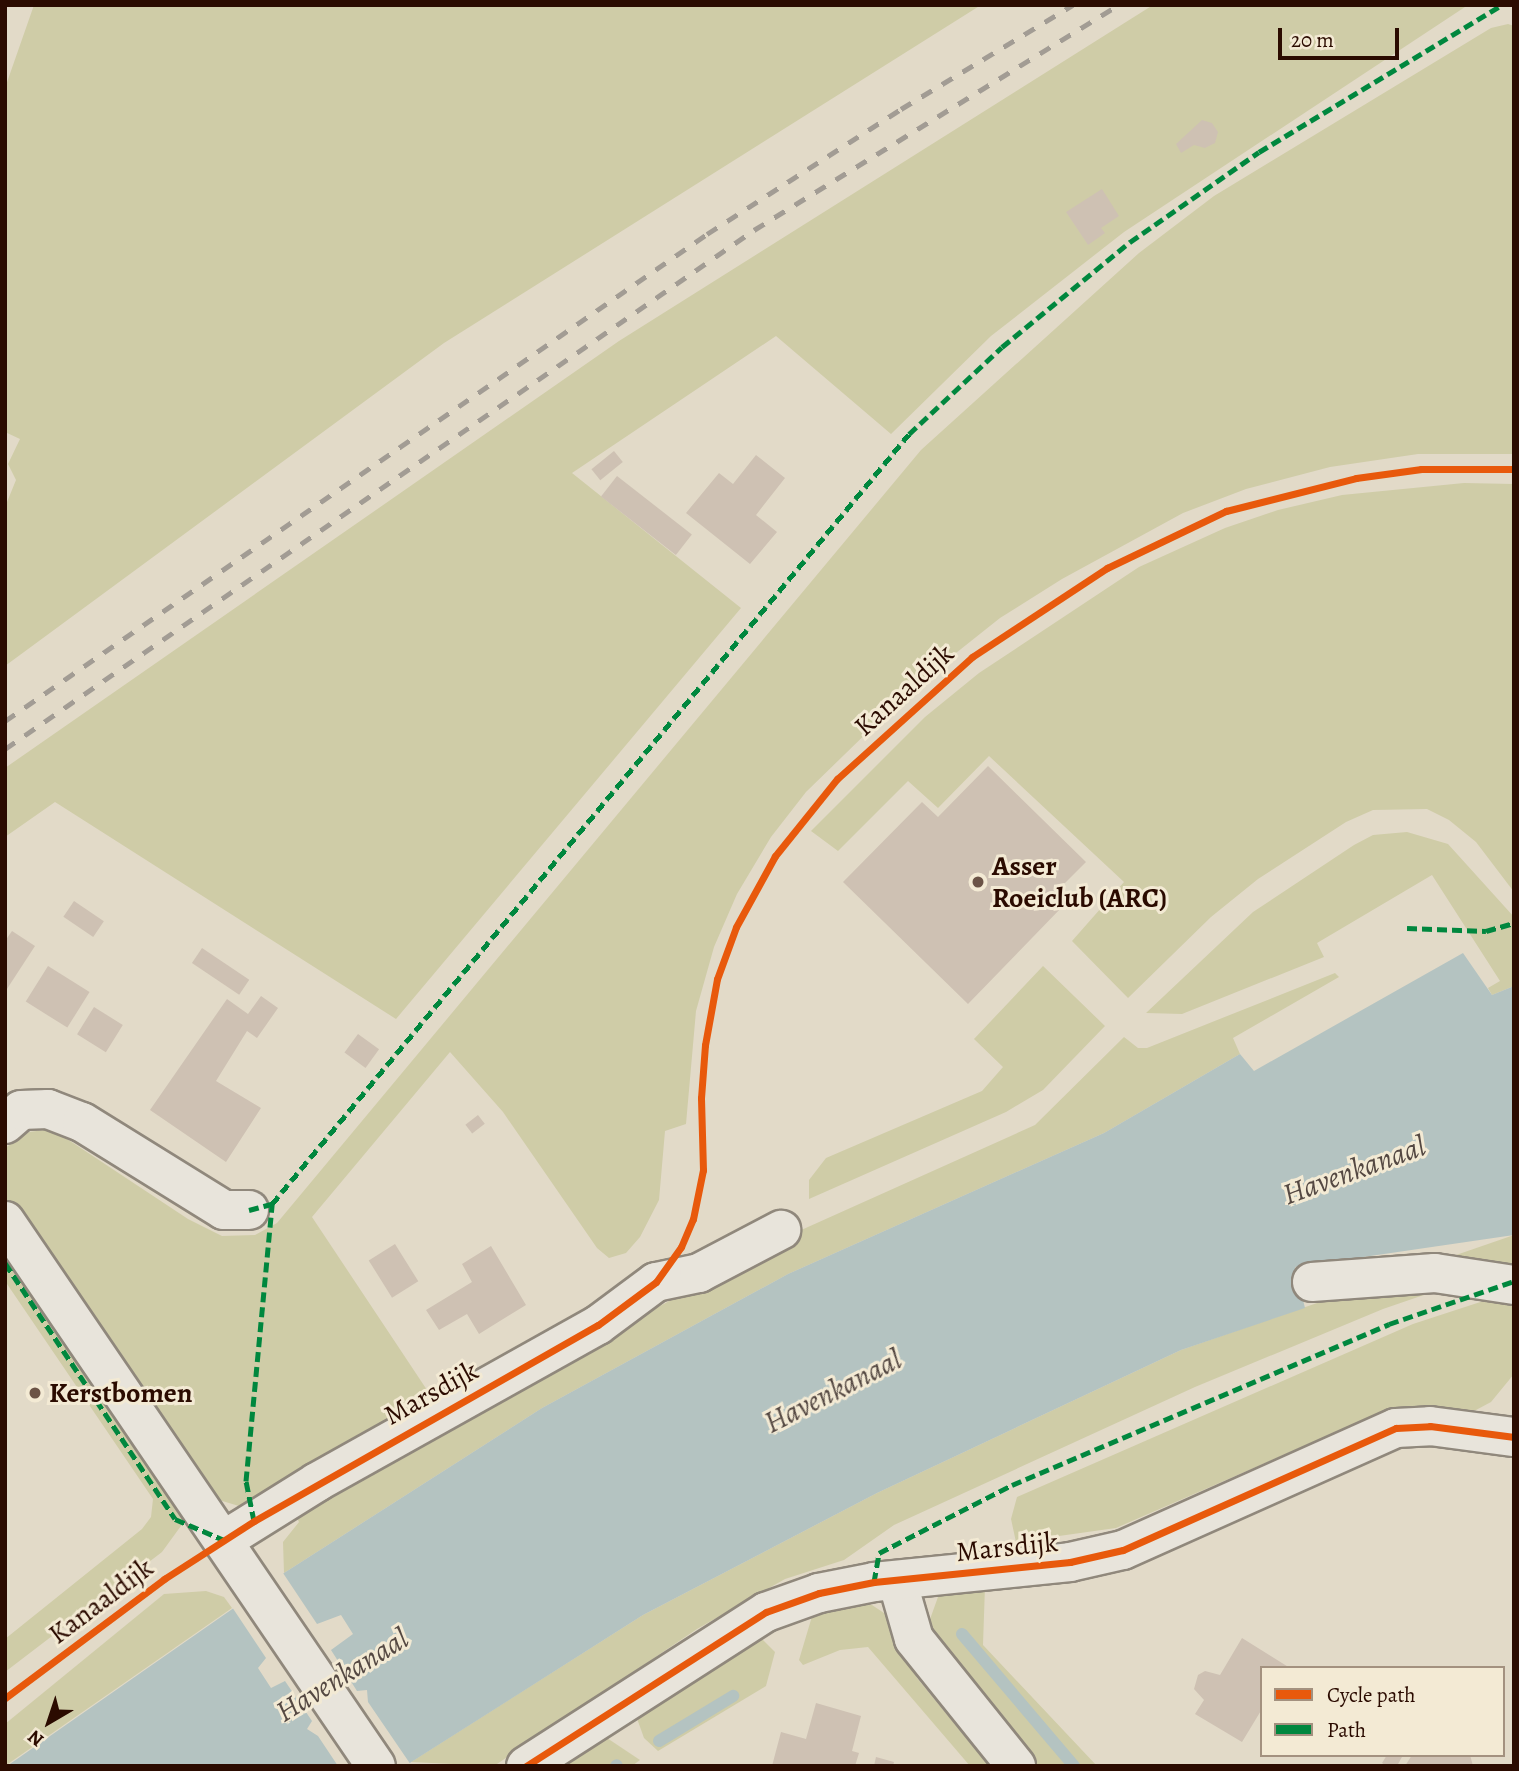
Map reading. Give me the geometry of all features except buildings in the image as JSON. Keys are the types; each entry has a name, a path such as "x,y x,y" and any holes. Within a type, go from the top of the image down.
{"street":[{"path":"5,1124 22,1110 48,1109 82,1122 224,1210 249,1210"},
{"path":"5,1221 376,1766"},
{"name":"Marsdijk","path":"224,1540 317,1482 598,1325 656,1282 699,1273 781,1230"},
{"path":"1312,1282 1435,1273 1514,1285"},
{"name":"Marsdijk","path":"526,1766 766,1612 819,1593 897,1580 1070,1562 1123,1550 1396,1428 1430,1426 1514,1437"},
{"path":"897,1580 914,1639 1016,1766"}],"shaded area":[{"path":"34,5 981,5 444,343 5,666 5,507 16,480 8,464 20,439 5,432 5,88"},
{"path":"1153,5 1468,5 1124,232 991,336 891,434 776,336 572,473 741,608 396,1019 55,802 5,837 5,768 619,341"},
{"path":"1508,24 1514,26 1514,454 1418,454 1330,467 1246,489 1183,513 1062,579 1000,618 917,684 806,792 771,837 737,894 714,947 696,1011 686,1124 665,1131 659,1200 640,1237 626,1253 609,1258 597,1248 503,1112 450,1052 312,1217 433,1399 258,1503 239,1506 219,1500 199,1480 5,1201 5,1148 29,1132 52,1129 188,1219 222,1236 255,1235 277,1223 921,450 1139,253 1214,196 1491,28"},
{"path":"1464,483 1514,484 1514,892 1476,842 1449,820 1427,809 1373,810 1346,822 1258,879 1211,917 1128,998 1072,941 1124,882 989,756 938,808 908,781 838,851 811,831 925,717 979,673 1139,567 1225,528 1278,510 1342,495"},
{"path":"1407,832 1448,844 1514,917 1514,986 1492,995 1488,988 1500,981 1432,875 1317,943 1324,957 1182,1014 1146,1013 1253,912 1373,835"},
{"path":"1043,966 1105,1026 1043,1090 1006,1112 809,1199 809,1180 826,1158 982,1091 1003,1067 974,1039"},
{"path":"1335,973 1339,977 1233,1038 1240,1054 1104,1133 788,1274 542,1408 284,1573 283,1542 299,1522 293,1510 779,1240 1035,1125 1124,1037 1138,1048 1147,1048"},
{"path":"1514,1235 1514,1264 1383,1309 1195,1387 894,1525 844,1560 785,1579 697,1629 494,1766 411,1762 643,1615 877,1493 1181,1350"},
{"path":"5,1249 186,1519 162,1552 5,1672 5,1639 142,1529 151,1517 153,1499 5,1281"},
{"path":"1514,1291 1514,1374 1491,1402 1476,1410 1389,1409 1116,1528 1016,1542 1011,1519 1017,1497 1413,1324"},
{"path":"985,1586 983,1645 1097,1766 1037,1766 933,1641 929,1622 938,1597 951,1588"},
{"path":"206,1591 224,1597 232,1608 5,1766 5,1724 164,1594"},
{"path":"854,1604 872,1605 887,1615 896,1641 917,1678 989,1766 970,1766 868,1647 840,1650 803,1665 799,1660 813,1613"},
{"path":"760,1637 775,1652 766,1686 658,1751 644,1738 635,1713"},
{"path":"604,1736 640,1760 632,1766 552,1766"}],"water":[{"name":"Havenkanaal","path":"1463,953 1492,995 1514,986 1514,1235 1295,1267 1305,1308 1181,1350 877,1493 643,1615 405,1766 7,1766 284,1573 542,1408 788,1274 1104,1133 1240,1054 1254,1071"}],"pier":[{"path":"283,1573 317,1624 341,1615 353,1634 331,1650 357,1691 367,1690 368,1702 411,1765 338,1766 318,1736 307,1729 312,1721 285,1681 271,1688 258,1668 266,1658 232,1607"}],"waterway":[{"path":"962,1634 1074,1766"},
{"path":"659,1741 733,1696"}],"railway":[{"path":"5,721 707,234 901,109 1073,5"},
{"path":"5,749 754,230 1118,5"}],"marked path":[{"path":"249,1210 272,1204 909,434 1002,347 1130,242 1259,152 1502,5"},
{"path":"1407,928 1486,931 1514,923"},
{"path":"254,1521 246,1481 272,1204"},
{"path":"5,1263 175,1519 224,1540"},
{"path":"874,1582 879,1553 1012,1485 1389,1324 1514,1281"}],"cycle path":[{"name":"Kanaaldijk","path":"5,1698 164,1579 254,1521 598,1325 656,1282 681,1247 693,1219 703,1170 701,1098 705,1045 717,979 736,927 775,856 837,779 972,657 1107,568 1226,511 1356,478 1421,469 1514,469"},
{"path":"526,1766 766,1612 819,1593 874,1582 1070,1562 1123,1550 1396,1428 1430,1426 1514,1437"}],"place":[{"name":"Asser Roeiclub (ARC)","path":"978,882"},
{"name":"Kerstbomen","path":"35,1393"}]}
